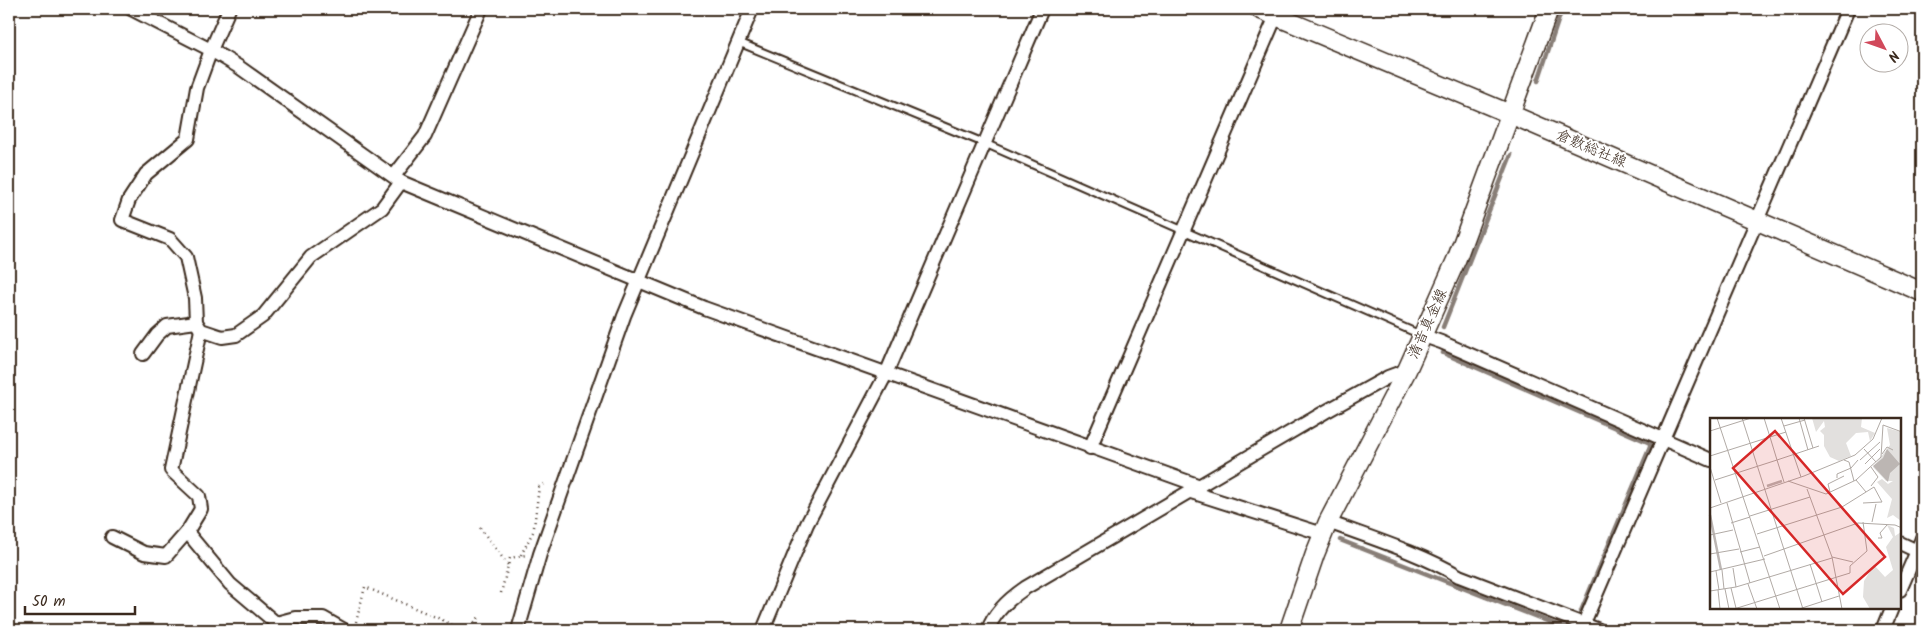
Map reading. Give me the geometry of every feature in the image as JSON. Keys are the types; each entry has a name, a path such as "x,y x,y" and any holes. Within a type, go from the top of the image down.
{"main road":[{"name":"倉敷総社線","path":"1259,9 1277,12 1922,292"},
{"name":"清音真金線","path":"1289,630 1325,528 1424,336 1474,215 1549,9"}],"street":[{"path":"131,9 211,50 298,108 364,158 397,179 704,308 1090,448 1196,489 1392,546 1582,627 1599,630"},
{"path":"112,537 144,553 166,556 187,532 201,509 199,496 172,470 199,326 186,257 170,239 122,220 129,200 146,174 188,139 197,88 229,9"},
{"path":"143,354 157,335 167,326 199,326 222,337 236,335 263,316 311,257 382,208 397,179 425,136 481,9"},
{"path":"518,630 540,554 624,316 752,9"},
{"path":"763,630 807,524 886,374 1042,9"},
{"path":"1582,627 1848,9"},
{"path":"1090,448 1277,12"},
{"path":"1424,336 1710,460"},
{"path":"988,630 997,612 1009,599 1025,588 1333,408 1388,377 1407,370"},
{"path":"187,532 230,584 276,622 295,618 323,618 344,630"},
{"path":"1901,588 1920,552 1922,538"},
{"path":"1901,543 1920,552"},
{"path":"1882,630 1892,609"}],"lane":[{"path":"738,42 984,143 1183,232 1424,336"}],"path":[{"path":"520,555 534,531 539,487 545,482"},
{"path":"480,528 508,565"},
{"path":"502,593 510,558 520,555 540,554"},
{"path":"353,630 364,587 462,630"},
{"path":"468,630 481,615"}],"waterway":[{"path":"1538,81 1562,9"},
{"path":"1443,327 1511,155"},
{"path":"1443,353 1650,443 1650,447 1581,611"},
{"path":"1340,540 1570,630"}]}
